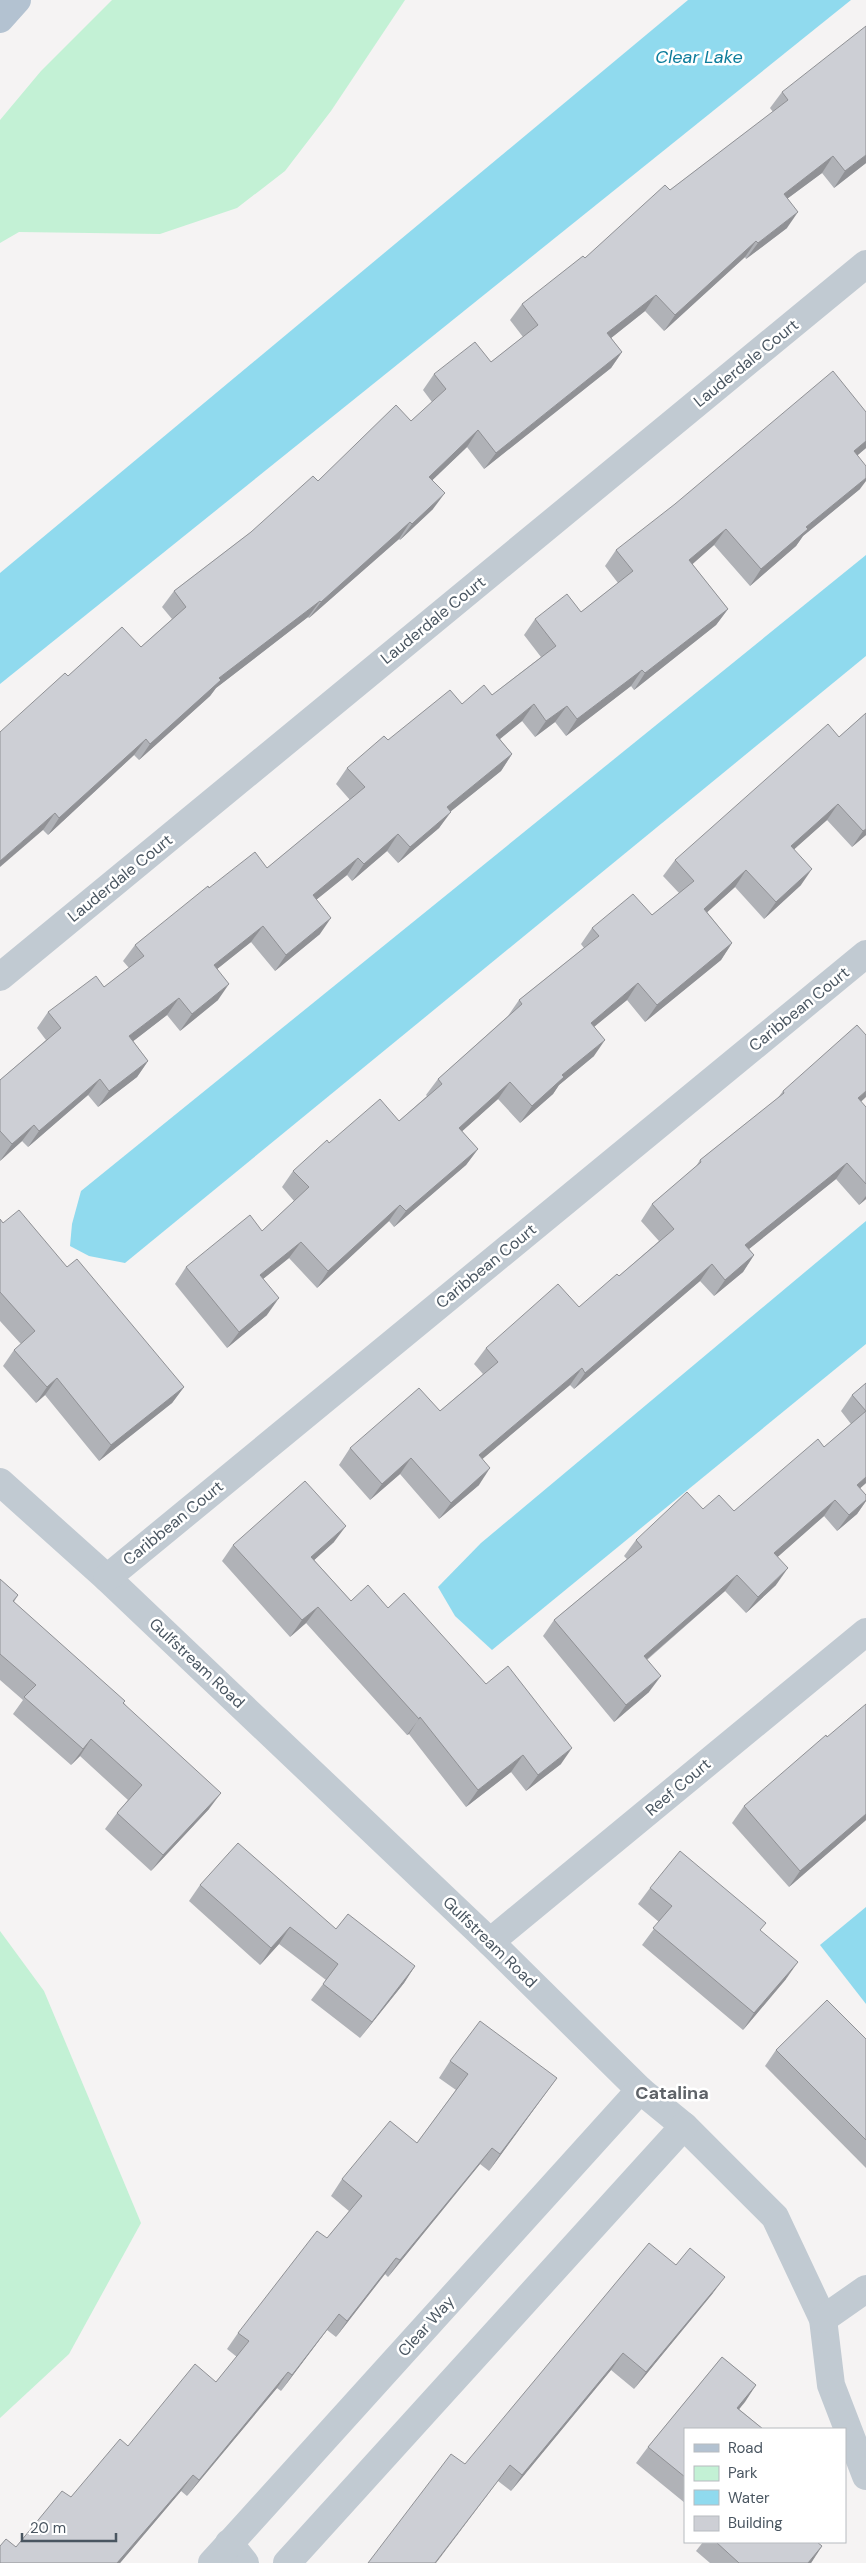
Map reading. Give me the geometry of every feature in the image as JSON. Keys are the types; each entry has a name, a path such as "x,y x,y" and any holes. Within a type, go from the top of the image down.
{"main road":[{"path":"0,19 17,0"}],"street":[{"name":"Lauderdale Court","path":"0,977 866,264"},
{"name":"Caribbean Court","path":"107,1578 866,954"},
{"name":"Gulfstream Road","path":"0,1482 107,1578 490,1942 640,2090 684,2126 775,2217 823,2319 831,2385 866,2476"},
{"name":"Reef Court","path":"490,1942 866,1632"},
{"name":"Clear Way","path":"229,2556 640,2090"},
{"path":"287,2563 684,2126"},
{"path":"823,2319 866,2289"}],"green space":[{"path":"112,0 405,0 331,111 285,171 237,208 160,234 19,232 0,243 0,120 41,71"},
{"path":"0,1931 44,1991 141,2223 69,2354 0,2418"}],"water":[{"name":"Clear Lake","path":"688,0 851,0 0,684 0,573"},
{"path":"866,555 866,656 125,1263 89,1256 70,1246 72,1224 81,1191"},
{"path":"866,1221 866,1344 492,1650 455,1616 438,1587 481,1543"},
{"path":"866,1907 866,2004 820,1945"}],"building":[{"path":"866,26 866,155 845,171 833,156 784,194 798,212 758,243 756,241 675,315 656,295 607,333 622,352 496,453 478,430 429,477 445,493 412,524 410,522 321,602 219,678 221,680 150,744 146,739 59,818 55,813 0,861 0,732 65,673 68,676 122,627 141,647 186,607 174,591 251,532 313,476 318,481 396,405 411,421 446,389 434,374 475,342 491,362 538,325 522,304 583,256 585,258 665,185 670,190 788,100 782,92"},
{"path":"833,371 866,412 866,441 854,451 866,466 866,478 806,527 808,529 761,569 726,529 689,560 728,609 645,673 642,670 577,719 567,706 546,721 534,704 496,735 512,754 447,807 451,812 410,847 398,834 364,864 358,858 313,895 331,918 286,955 263,926 214,965 229,984 192,1014 179,998 129,1036 148,1061 109,1091 100,1079 39,1131 34,1125 12,1144 0,1131 0,1080 61,1028 48,1012 96,976 104,987 144,956 135,945 208,886 209,888 255,852 267,868 365,787 347,768 384,736 388,740 450,690 462,704 484,685 492,695 556,646 535,619 567,594 581,612 633,571 616,550 675,504"},
{"path":"866,713 866,829 863,831 838,804 791,846 812,869 776,902 746,870 704,909 732,943 657,1005 638,983 591,1023 605,1040 562,1075 564,1077 532,1106 510,1082 459,1128 478,1149 406,1211 400,1205 328,1271 301,1242 260,1275 279,1298 239,1332 186,1267 250,1215 262,1231 309,1187 293,1171 327,1140 329,1143 380,1099 399,1121 442,1084 438,1079 522,1004 519,1000 599,936 592,928 633,894 652,915 694,881 675,860 828,724 839,737"},
{"path":"857,1025 866,1035 866,1091 858,1098 866,1107 866,1184 847,1163 745,1245 754,1255 725,1280 712,1264 585,1373 582,1368 479,1455 490,1468 451,1503 411,1458 382,1484 350,1448 419,1388 440,1411 498,1362 486,1348 558,1284 579,1307 617,1274 619,1276 674,1229 652,1204 701,1162 700,1160 784,1093 783,1091"},
{"path":"19,1210 67,1267 77,1259 184,1387 111,1445 57,1378 47,1387 14,1350 35,1331 0,1292 0,1219 3,1223"},
{"path":"866,1383 866,1411 852,1395"},
{"path":"866,1411 866,1477 857,1485 866,1495 866,1500 849,1515 835,1500 774,1553 788,1568 758,1597 737,1575 644,1656 661,1676 626,1705 554,1620 642,1547 636,1540 687,1492 703,1509 719,1495 734,1511 818,1439 824,1447"},
{"path":"305,1481 346,1526 311,1557 351,1601 368,1585 388,1608 404,1593 486,1684 508,1666 572,1748 538,1775 523,1755 478,1790 420,1717 419,1719 318,1607 302,1620 233,1545"},
{"path":"0,1579 18,1595 13,1601 125,1701 123,1703 221,1793 163,1855 117,1813 142,1785 91,1739 83,1749 24,1697 36,1685 0,1654"},
{"path":"866,1704 866,1814 800,1871 744,1806 826,1735 827,1737"},
{"path":"238,1843 336,1929 348,1914 415,1966 372,2022 323,1984 338,1964 290,1927 271,1948 200,1885"},
{"path":"680,1851 766,1923 760,1930 798,1962 754,2013 653,1928 672,1906 650,1888"},
{"path":"827,2000 866,2039 866,2140 776,2050"},
{"path":"480,2021 557,2078 500,2154 492,2148 400,2260 396,2258 347,2321 339,2314 292,2375 288,2372 199,2480 193,2475 117,2563 0,2563 0,2546 6,2539 16,2547 62,2491 71,2497 120,2439 128,2446 195,2364 216,2382 249,2341 238,2333 317,2231 327,2238 362,2196 342,2179 390,2121 417,2143 468,2074 450,2061"},
{"path":"649,2243 676,2265 690,2248 725,2277 646,2372 623,2353 522,2475 510,2465 435,2563 368,2563 451,2454 465,2464"},
{"path":"722,2357 756,2385 737,2408 762,2428 684,2428 684,2476 648,2447"},
{"path":"717,2543 818,2543 822,2546 808,2563 739,2563"}],"district":[{"name":"Catalina","path":"672,2093"}]}
